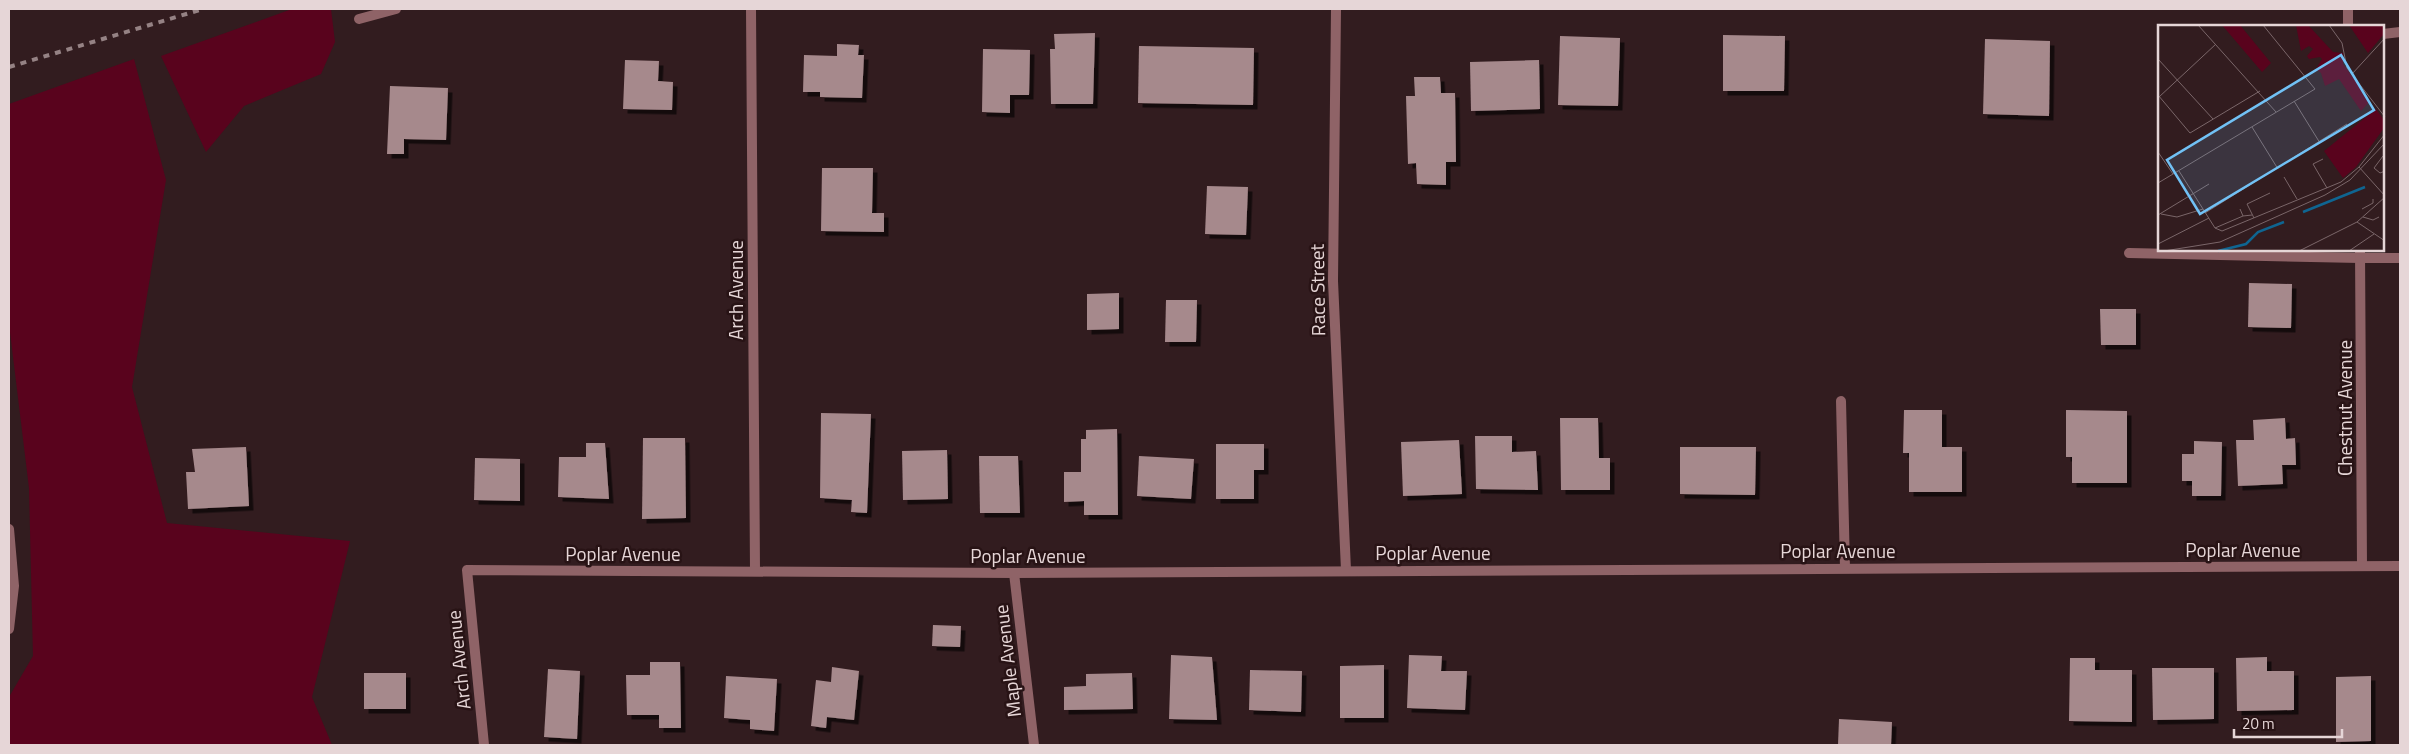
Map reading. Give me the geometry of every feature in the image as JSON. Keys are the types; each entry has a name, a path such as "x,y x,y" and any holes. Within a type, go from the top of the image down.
{"street":[{"path":"360,19 396,9"},
{"name":"Arch Avenue","path":"751,9 755,570"},
{"name":"Race Street","path":"1336,9 1333,281 1346,570"},
{"path":"2348,9 2348,25"},
{"path":"2384,34 2400,32"},
{"path":"2129,253 2360,254 2400,258"},
{"name":"Chestnut Avenue","path":"2360,254 2362,566"},
{"path":"1841,401 1845,568"},
{"path":"9,529 14,586 9,629"},
{"name":"Poplar Avenue","path":"467,570 755,570 1014,573 2400,566"},
{"name":"Arch Avenue","path":"467,570 484,745"},
{"name":"Maple Avenue","path":"1014,573 1034,745"}],"shaded area":[{"path":"292,9 331,9 335,42 321,74 244,106 206,152 161,56"},
{"path":"134,59 166,180 132,387 167,523 350,541 312,697 332,745 9,745 9,697 33,656 29,488 9,324 9,104"}],"building":[{"path":"1095,33 1093,104 1051,104 1050,49 1055,49 1054,34"},
{"path":"1723,35 1785,36 1784,91 1723,91"},
{"path":"1560,36 1620,38 1618,106 1558,105"},
{"path":"1985,39 2050,41 2049,116 1983,114"},
{"path":"837,44 859,45 858,55 864,55 862,98 820,97 820,92 803,92 804,55 837,56"},
{"path":"1139,46 1254,48 1253,105 1138,103"},
{"path":"983,49 1030,50 1029,95 1010,95 1010,113 982,112"},
{"path":"625,60 659,61 658,81 673,82 672,110 623,109"},
{"path":"1539,60 1540,109 1471,111 1470,62"},
{"path":"1414,77 1440,77 1441,93 1455,93 1456,162 1446,162 1446,185 1417,184 1416,163 1408,164 1406,96 1415,96"},
{"path":"390,86 448,88 446,140 404,139 404,154 387,154"},
{"path":"822,168 873,168 872,213 884,213 884,232 821,231"},
{"path":"1207,186 1248,187 1246,235 1205,234"},
{"path":"2249,283 2292,284 2291,328 2248,327"},
{"path":"1119,293 1119,329 1087,330 1087,294"},
{"path":"1166,300 1197,300 1196,342 1165,342"},
{"path":"2100,309 2136,309 2136,345 2101,345"},
{"path":"1904,410 1942,410 1942,447 1962,447 1962,492 1909,492 1909,453 1903,453"},
{"path":"2066,410 2127,411 2127,483 2072,483 2072,457 2066,457"},
{"path":"821,413 871,414 867,513 851,512 852,500 820,498"},
{"path":"1560,418 1598,418 1599,458 1610,458 1610,490 1561,490"},
{"path":"2285,418 2286,439 2295,438 2296,465 2282,465 2283,484 2238,486 2236,440 2254,440 2253,420"},
{"path":"1117,429 1118,515 1084,515 1084,501 1064,502 1064,472 1081,472 1081,439 1086,439 1086,430"},
{"path":"1475,436 1512,436 1512,452 1536,451 1538,490 1476,489"},
{"path":"643,438 685,438 686,518 642,519"},
{"path":"1459,440 1462,494 1403,496 1401,442"},
{"path":"2194,441 2222,442 2221,496 2192,496 2192,481 2182,481 2182,454 2194,454"},
{"path":"586,443 605,443 609,499 558,497 559,457 586,457"},
{"path":"1216,444 1264,444 1264,470 1254,470 1254,499 1216,499"},
{"path":"246,447 249,506 188,509 186,472 195,472 192,449"},
{"path":"1680,447 1756,447 1755,495 1680,494"},
{"path":"947,450 948,499 903,500 902,451"},
{"path":"979,456 1018,456 1020,513 980,513"},
{"path":"1139,456 1194,459 1191,499 1137,496"},
{"path":"475,458 520,459 520,501 474,500"},
{"path":"933,625 961,626 960,647 932,646"},
{"path":"1171,655 1212,657 1217,720 1169,719"},
{"path":"1409,655 1442,656 1441,671 1467,671 1465,710 1407,708"},
{"path":"2267,657 2267,671 2294,671 2294,710 2237,711 2236,658"},
{"path":"2070,658 2095,658 2095,670 2132,670 2132,722 2069,721"},
{"path":"650,662 680,662 681,728 659,728 659,715 627,715 626,675 650,675"},
{"path":"1384,665 1384,718 1340,718 1340,666"},
{"path":"832,667 859,671 854,720 827,717 826,728 811,726 816,680 831,682"},
{"path":"2152,668 2214,668 2214,719 2153,720"},
{"path":"548,669 580,671 577,739 544,737"},
{"path":"1250,670 1302,671 1301,712 1249,710"},
{"path":"364,673 406,673 406,709 364,709"},
{"path":"1132,673 1133,709 1064,710 1064,687 1086,686 1086,674"},
{"path":"726,676 777,679 774,731 750,729 750,720 724,718"},
{"path":"2371,676 2371,741 2336,742 2336,677"},
{"path":"1839,719 1892,722 1891,745 1838,745"}],"railway":[{"path":"9,67 203,9"}]}
